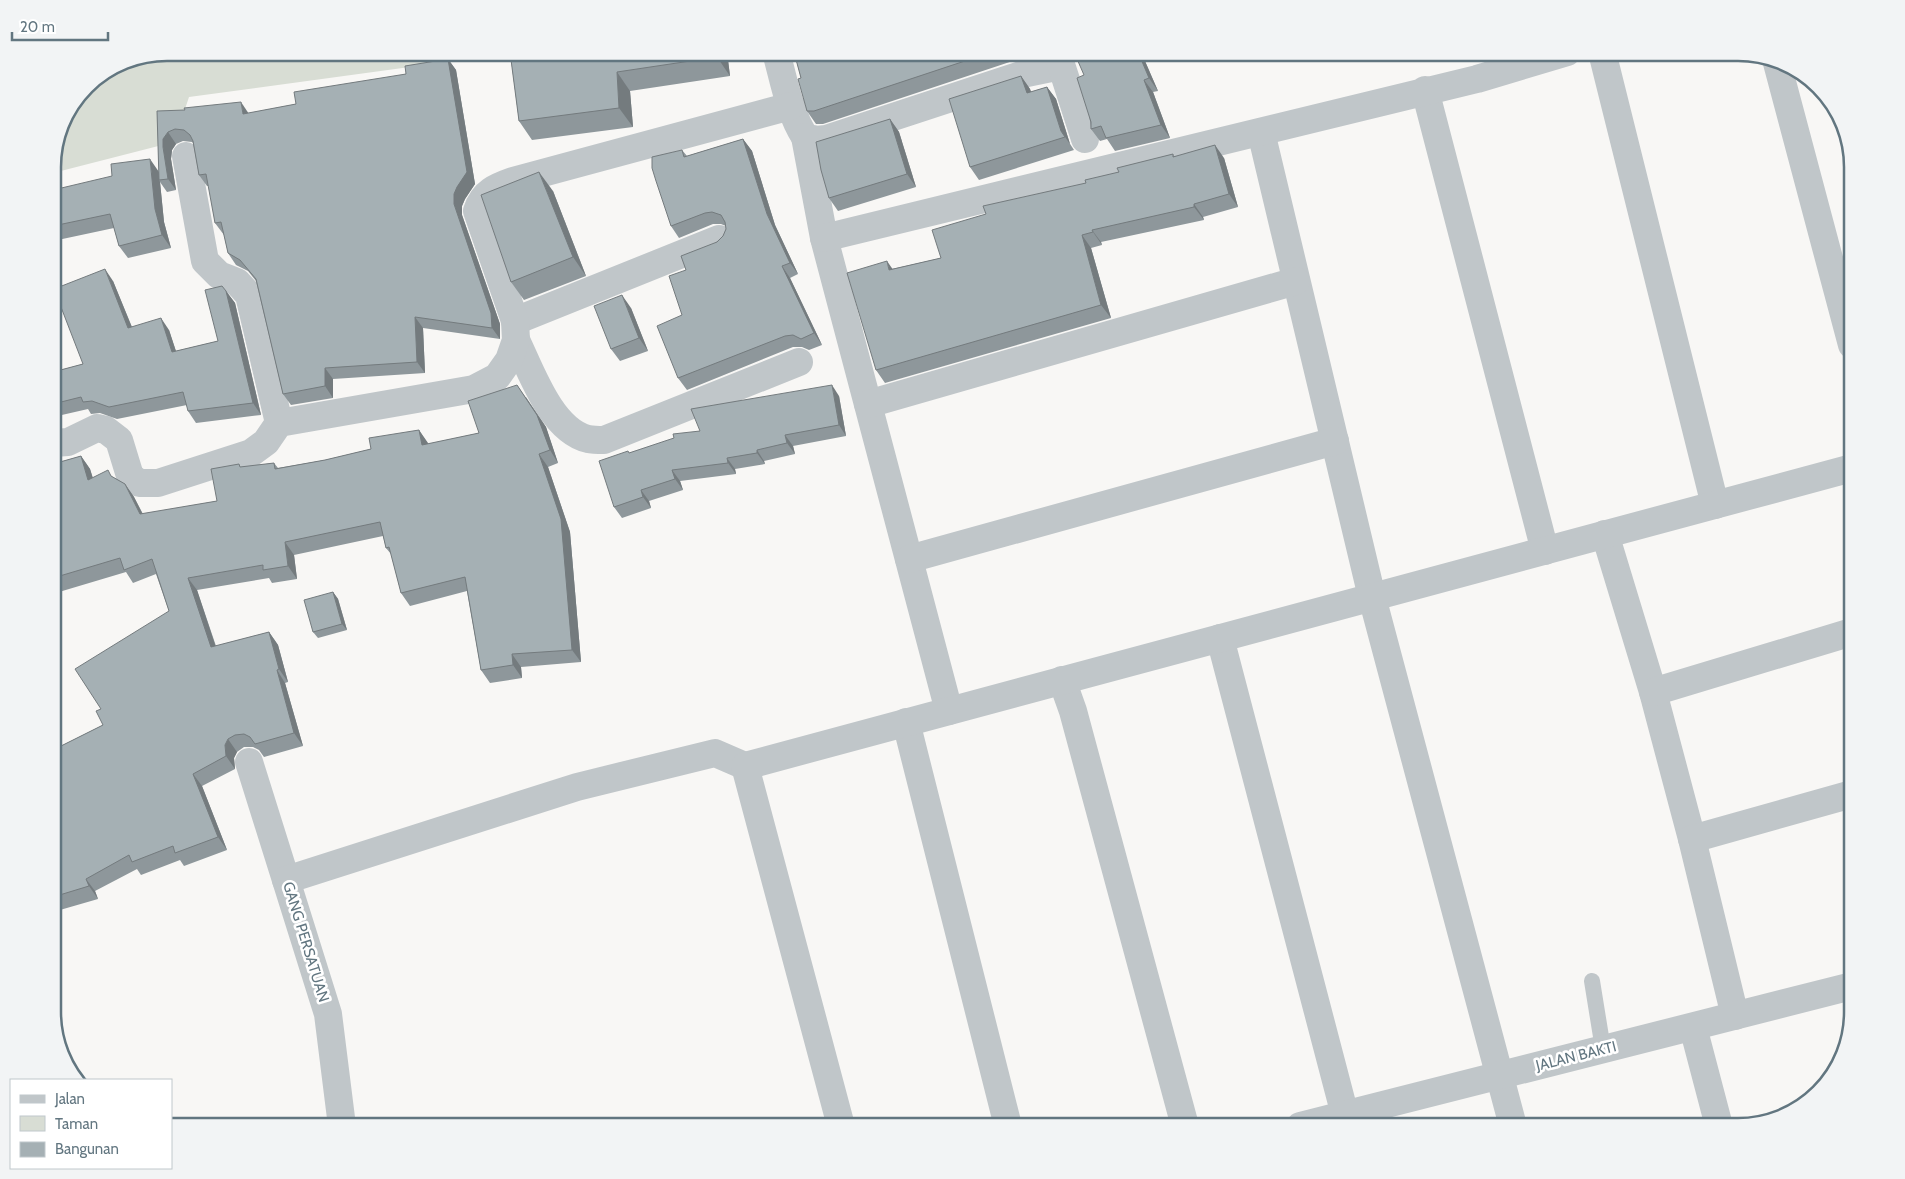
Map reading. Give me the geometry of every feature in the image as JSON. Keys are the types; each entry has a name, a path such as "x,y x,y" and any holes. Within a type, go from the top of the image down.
{"street":[{"path":"778,61 791,106 799,128 805,137 824,238 949,711"},
{"path":"805,137 816,140 826,138 1026,73 1054,61"},
{"path":"1060,61 1085,140"},
{"path":"1604,61 1715,505"},
{"path":"824,238 1261,132 1425,90 1501,62"},
{"path":"1779,69 1844,315"},
{"path":"1425,90 1545,551"},
{"path":"791,106 513,181 492,189 480,201 477,211 515,330 545,400 560,422 577,435 588,439 604,440 799,362"},
{"path":"1261,132 1372,597 1511,1118"},
{"path":"186,156 205,261 219,275 237,282 249,295 279,423"},
{"path":"515,330 719,239"},
{"path":"868,404 1296,281"},
{"path":"61,442 68,442 97,428 106,430 120,440 130,476 139,483 158,482 251,453 266,442 279,423 474,389 497,377 509,360 515,330"},
{"path":"909,559 1335,441"},
{"path":"286,880 578,787 716,753 745,766 1844,470"},
{"path":"1605,534 1653,692 1692,839 1735,1016"},
{"path":"1653,692 1844,634"},
{"path":"1220,638 1345,1115"},
{"path":"1062,680 1073,711 1183,1118"},
{"path":"906,722 1006,1118"},
{"name":"GANG PERSATUAN","path":"248,762 328,1014 341,1118"},
{"path":"745,766 839,1118"},
{"path":"1692,839 1844,796"},
{"name":"JALAN BAKTI","path":"1335,1118 1844,988"},
{"path":"1693,1026 1717,1118"}],"lane":[{"path":"1592,980 1603,1049"}],"green space":[{"path":"167,61 454,61 189,97 174,142 61,171 62,153 69,126 83,103 97,87 114,75 146,63"}],"building":[{"path":"448,61 467,172 454,194 454,204 491,313 492,328 415,317 417,362 325,368 325,386 283,394 256,279 240,260 228,253 221,222 215,223 206,174 199,175 193,141 184,130 175,129 168,132 163,139 168,179 159,180 157,111 185,110 184,108 241,102 243,114 296,104 294,92 406,74 405,66"},
{"path":"511,61 690,61 617,72 619,108 519,121"},
{"path":"796,61 965,61 814,111 807,111 798,79 801,78"},
{"path":"1078,61 1142,61 1149,78 1144,80 1161,125 1106,138 1101,126 1091,129 1091,122 1077,78 1084,75"},
{"path":"1021,76 1027,93 1047,87 1061,131 1065,137 970,167 949,99"},
{"path":"890,119 907,174 829,198 816,142"},
{"path":"743,139 767,214 790,263 782,266 814,333 801,339 793,335 785,336 678,378 657,326 682,315 669,276 686,270 681,256 717,242 723,236 726,229 721,215 712,212 671,226 652,168 652,157 682,150 684,157"},
{"path":"1215,145 1229,194 1194,204 1194,207 1092,230 1093,232 1082,235 1101,305 876,370 847,273 887,261 889,270 941,258 932,230 986,214 983,206 1086,183 1085,180 1119,172 1117,168 1173,154 1173,157"},
{"path":"150,159 155,209 162,235 119,246 110,214 61,224 61,188 112,176 111,164"},
{"path":"539,172 573,257 511,282 481,195"},
{"path":"105,269 128,328 161,318 172,352 218,341 205,290 222,286 226,291 253,403 188,411 183,392 109,407 92,401 83,402 81,397 61,402 61,370 83,364 61,307 61,286"},
{"path":"622,295 639,338 611,349 594,306"},
{"path":"517,385 537,415 550,450 539,454 561,519 572,650 512,654 513,665 481,670 465,577 401,593 389,547 386,548 380,522 285,542 288,566 263,570 263,565 188,578 211,647 269,632 294,733 255,744 250,737 244,734 235,735 228,739 225,745 226,756 193,774 218,837 175,853 173,846 132,862 129,855 86,879 89,886 61,895 61,746 103,725 96,711 101,709 75,669 169,611 152,559 124,570 120,558 61,576 61,462 81,456 88,480 108,470 111,476 125,484 140,514 217,501 211,469 239,464 240,467 274,463 275,469 325,460 371,449 369,438 419,430 422,445 479,433 468,401"},
{"path":"832,385 839,425 785,435 787,443 757,450 757,453 727,458 728,463 672,470 675,479 641,490 643,497 614,507 599,461 674,438 673,434 700,431 691,409"},
{"path":"333,592 342,624 313,632 304,600"}]}
